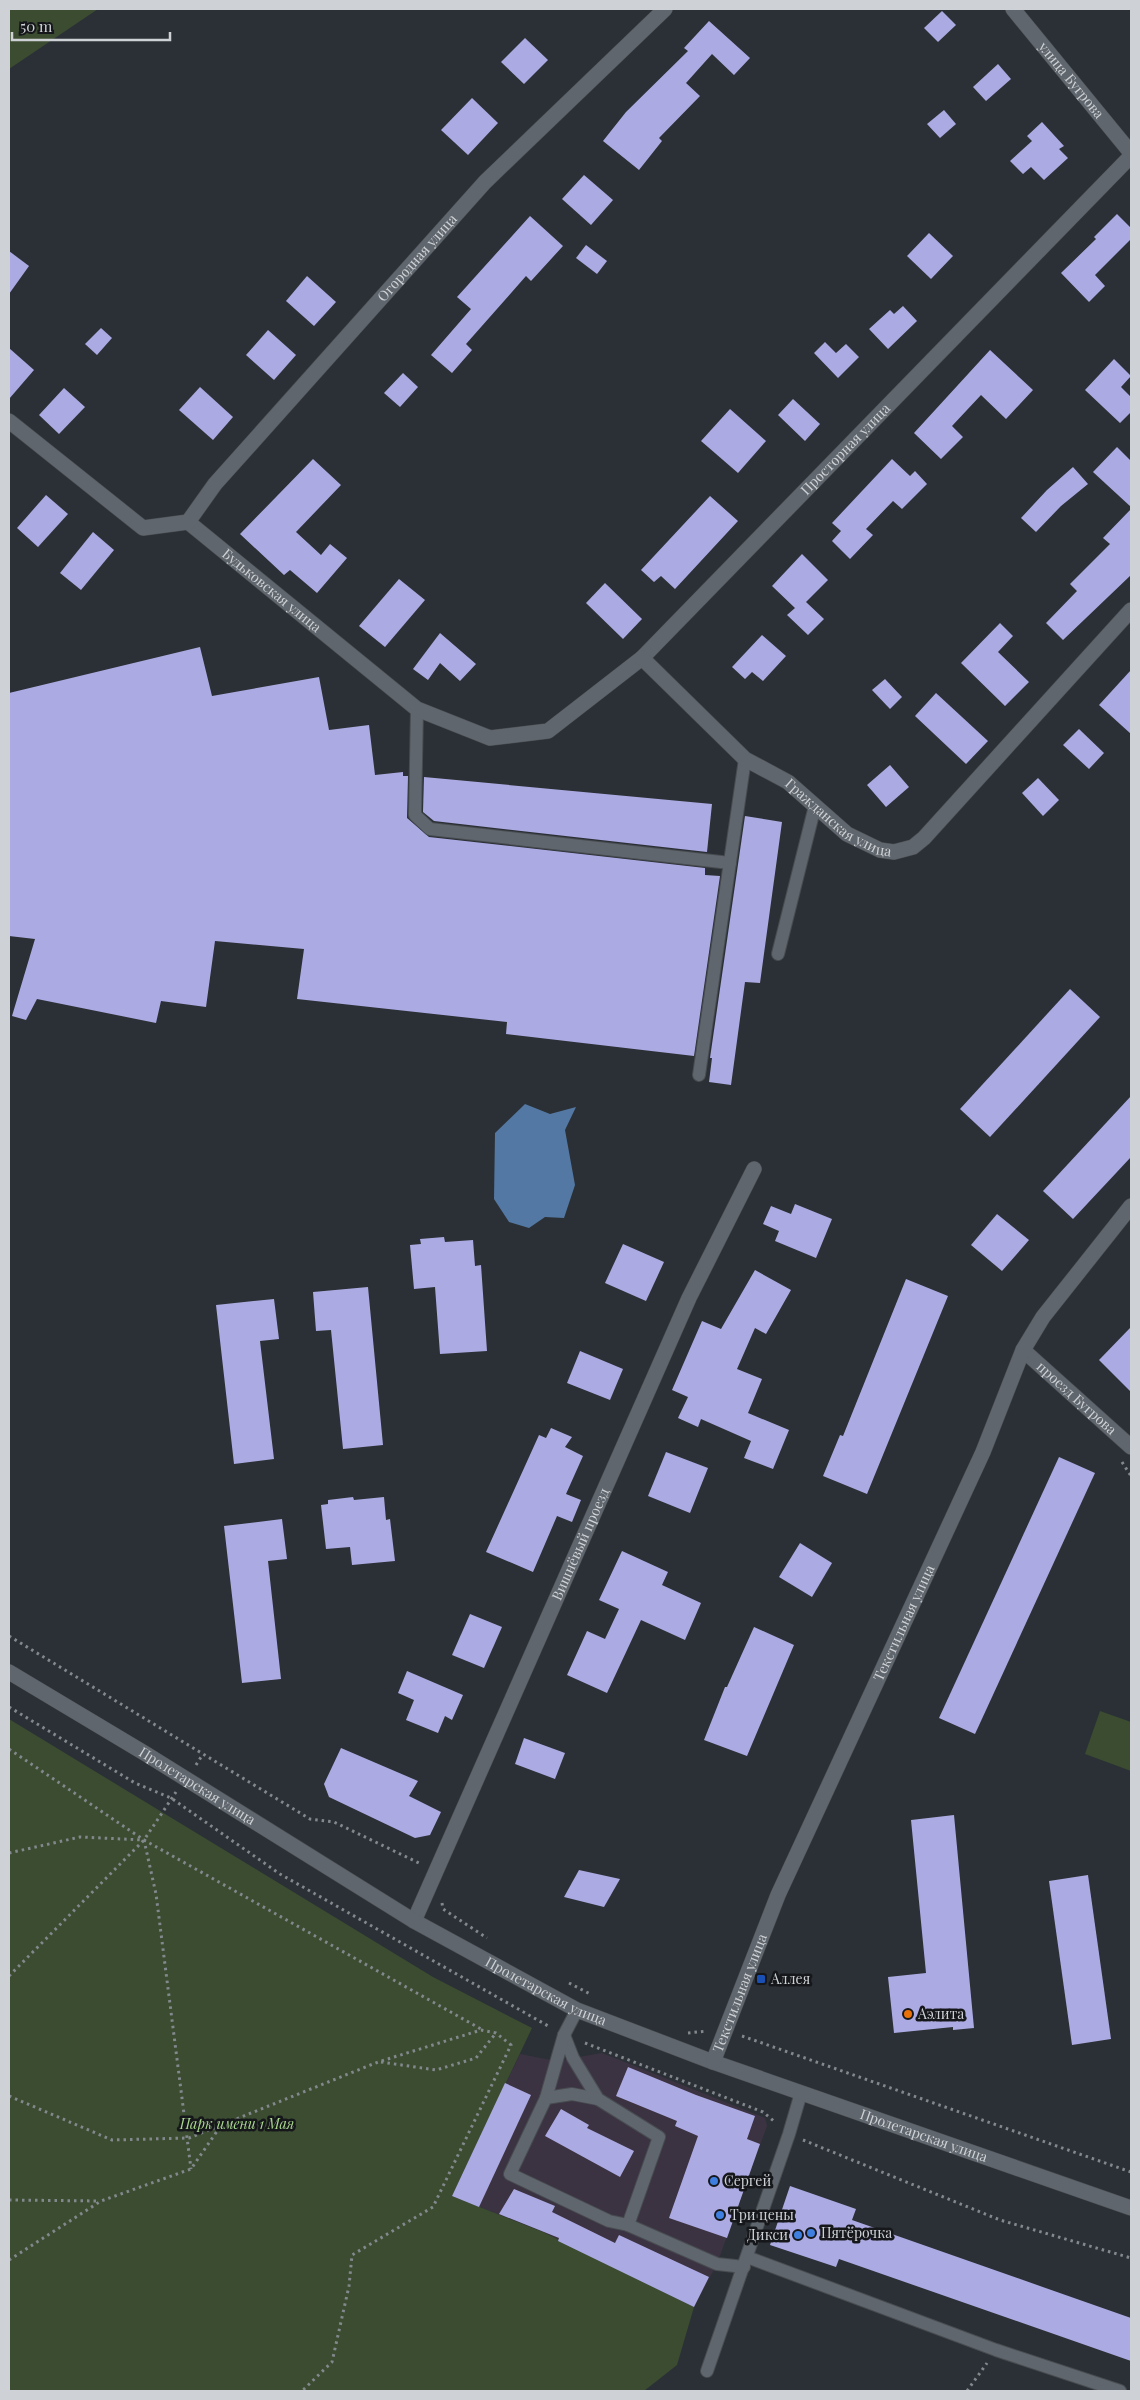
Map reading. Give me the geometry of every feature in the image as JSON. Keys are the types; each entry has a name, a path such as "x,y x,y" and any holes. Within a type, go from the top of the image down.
{"street":[{"name":"Огородная улица","path":"188,522 215,484 485,182 665,9"},
{"name":"улица Бугрова","path":"1013,9 1131,154"},
{"name":"Просторная улица","path":"548,731 642,658 1131,154"},
{"path":"9,421 143,528 188,522"},
{"name":"Будьковская улица","path":"188,522 417,709 490,738 548,731"},
{"name":"Гражданская улица","path":"642,658 745,759 788,782 847,834 880,850 894,852 913,847 924,838 1131,610"},
{"name":"Вишнёвый проезд","path":"414,1921 689,1298 754,1169"},
{"name":"Текстильная улица","path":"712,2062 778,1895 983,1452 1023,1350 1043,1317 1131,1206"},
{"name":"проезд Бугрова","path":"1023,1350 1131,1447"},
{"name":"Пролетарская улица","path":"9,1672 146,1754 311,1859 414,1921 578,2010 712,2062 1131,2208"}],"lane":[{"path":"417,709 415,815 430,829 730,863"},
{"path":"699,1075 745,759"},
{"path":"778,954 815,806"},
{"path":"578,2010 564,2035 546,2098 510,2174 609,2221 628,2225 717,2264 746,2262 996,2350 1120,2391"},
{"path":"564,2035 573,2058 598,2099"},
{"path":"707,2371 790,2134 801,2093"},
{"path":"546,2098 572,2094 598,2099 659,2137 628,2225"}],"path":[{"path":"1119,1458 1131,1476"},
{"path":"9,1636 310,1819 334,1822 436,1871"},
{"path":"9,1707 135,1783 171,1798 144,1840 9,1976"},
{"path":"9,1749 144,1840 481,2030 496,2033 511,2045 433,2208 352,2255 349,2286 332,2362 302,2391"},
{"path":"9,1853 80,1837 144,1840"},
{"path":"144,1840 156,1894 189,2138 191,2169"},
{"path":"442,1900 443,1909 489,1940"},
{"path":"565,1981 600,1998"},
{"path":"9,2096 112,2140 189,2138 378,2062 481,2030"},
{"path":"686,2033 724,2030 1131,2172"},
{"path":"378,2062 436,2070 476,2058 496,2033"},
{"path":"9,2260 101,2201 191,2169 222,2124"},
{"path":"9,2200 101,2201"},
{"path":"968,2391 996,2350"}],"shaded area":[{"path":"602,2053 765,2118 767,2126 717,2264 694,2307 543,2232 452,2196 520,2054 556,2061"}],"green space":[{"path":"9,9 98,9 9,69"},
{"path":"1100,1711 1131,1722 1131,1771 1085,1754"},
{"name":"Парк имени 1 Мая","path":"9,1719 433,1977 532,2028 452,2196 543,2232 694,2307 677,2365 644,2391 9,2391"}],"water":[{"path":"525,1104 550,1114 576,1107 565,1130 575,1185 564,1218 545,1217 529,1228 509,1222 494,1199 495,1133"}],"building":[{"path":"942,11 956,25 938,42 924,28"},
{"path":"709,21 750,58 734,75 712,54 686,83 700,96 659,138 662,141 639,170 603,141 626,112 688,51 684,48"},
{"path":"525,38 548,60 524,84 501,62"},
{"path":"998,64 1011,79 986,101 973,87"},
{"path":"472,98 498,123 468,155 441,130"},
{"path":"944,110 956,124 940,138 927,124"},
{"path":"1042,122 1064,146 1059,149 1068,158 1044,180 1031,167 1023,174 1010,161 1032,141 1027,136"},
{"path":"584,175 613,200 591,225 562,199"},
{"path":"1117,214 1131,228 1131,239 1095,275 1105,286 1089,302 1061,273 1096,239 1094,237"},
{"path":"530,216 563,246 531,281 526,276 466,344 472,350 452,373 431,355 471,309 457,297"},
{"path":"929,233 953,256 931,279 907,256"},
{"path":"586,245 607,261 597,274 576,258"},
{"path":"9,251 29,266 9,294"},
{"path":"307,276 336,302 314,326 286,301"},
{"path":"903,306 917,321 888,349 869,329 890,310 894,314"},
{"path":"101,328 112,338 97,355 85,344"},
{"path":"268,330 296,355 274,380 246,355"},
{"path":"825,342 836,353 846,344 859,357 838,378 814,353"},
{"path":"9,348 34,370 9,399"},
{"path":"990,350 1033,390 1006,419 981,395 952,426 963,437 941,459 914,433"},
{"path":"1114,359 1131,376 1121,387 1131,397 1131,412 1120,423 1085,390"},
{"path":"403,373 418,387 400,407 384,393"},
{"path":"200,387 233,417 213,440 179,410"},
{"path":"64,388 85,407 59,434 39,415"},
{"path":"793,399 820,424 805,441 778,415"},
{"path":"730,409 766,441 738,473 701,441"},
{"path":"1117,447 1131,461 1131,507 1093,472"},
{"path":"313,459 341,485 296,532 321,555 330,544 347,558 317,593 290,570 284,575 240,534"},
{"path":"892,459 910,476 915,471 927,484 902,509 893,501 866,529 873,535 850,559 832,541 841,531 832,523"},
{"path":"1073,467 1088,484 1061,506 1036,532 1021,518 1047,490"},
{"path":"46,495 68,514 38,547 17,528"},
{"path":"710,496 738,521 675,589 661,576 654,582 641,570"},
{"path":"1131,509 1131,575 1063,640 1046,623 1077,591 1070,584 1110,544 1103,538"},
{"path":"93,532 114,550 81,590 60,573"},
{"path":"802,554 828,580 806,602 824,619 808,635 787,615 795,608 772,586"},
{"path":"399,579 425,600 385,647 359,626"},
{"path":"605,583 642,619 623,639 586,603"},
{"path":"1000,623 1013,636 998,652 1029,682 1005,706 961,663"},
{"path":"440,633 476,664 460,681 440,663 428,680 413,669"},
{"path":"762,635 786,656 763,681 752,672 745,679 732,667"},
{"path":"200,647 212,696 319,677 329,730 369,725 375,775 403,772 403,776 408,776 407,818 429,837 705,868 705,875 720,876 694,1056 506,1034 507,1022 297,999 304,949 215,941 206,1007 161,1001 156,1023 37,999 26,1020 12,1016 35,939 9,936 9,693"},
{"path":"1131,670 1131,734 1099,705"},
{"path":"885,679 902,697 890,709 872,690"},
{"path":"936,693 988,741 966,764 915,716"},
{"path":"1079,729 1104,753 1089,769 1063,745"},
{"path":"890,765 909,787 886,807 867,785"},
{"path":"424,777 712,804 707,852 434,821 423,812"},
{"path":"1038,778 1059,800 1043,816 1022,793"},
{"path":"745,816 782,822 760,983 745,982 731,1085 709,1082 712,1058 710,1058"},
{"path":"1070,989 1100,1017 990,1137 960,1109"},
{"path":"1131,1096 1131,1157 1073,1219 1043,1191"},
{"path":"795,1204 832,1219 816,1258 775,1241 779,1231 763,1224 771,1206 791,1214"},
{"path":"997,1214 1029,1240 1002,1271 971,1245"},
{"path":"444,1237 445,1242 473,1240 475,1266 481,1265 487,1351 440,1354 435,1287 414,1289 410,1245 421,1244 420,1239"},
{"path":"623,1244 664,1262 646,1301 605,1283"},
{"path":"755,1270 791,1290 766,1334 755,1328 737,1369 762,1379 748,1413 789,1430 773,1469 744,1458 751,1441 701,1419 698,1427 678,1418 688,1397 672,1390 702,1321 721,1329"},
{"path":"906,1279 948,1296 867,1494 823,1476 840,1435 843,1436"},
{"path":"368,1287 383,1445 343,1449 331,1330 316,1331 313,1292"},
{"path":"274,1299 279,1339 260,1341 274,1459 234,1464 216,1305"},
{"path":"1131,1327 1131,1392 1099,1360"},
{"path":"580,1351 623,1369 610,1400 567,1383"},
{"path":"551,1428 572,1437 565,1447 583,1456 566,1494 581,1500 572,1522 557,1516 533,1572 486,1552 539,1435 546,1438"},
{"path":"666,1452 708,1468 690,1513 648,1496"},
{"path":"1059,1457 1095,1473 975,1734 939,1718"},
{"path":"353,1497 354,1500 384,1497 386,1520 390,1519 395,1561 352,1565 350,1547 326,1549 321,1505 328,1504 328,1500"},
{"path":"282,1519 287,1559 268,1561 281,1679 242,1683 224,1526"},
{"path":"800,1543 832,1563 812,1597 779,1577"},
{"path":"622,1551 668,1572 662,1585 701,1603 685,1640 641,1620 607,1693 567,1675 587,1631 605,1639 619,1609 599,1600"},
{"path":"470,1614 502,1627 484,1668 452,1655"},
{"path":"754,1627 794,1645 747,1756 704,1740 725,1687 727,1687"},
{"path":"407,1671 463,1695 452,1720 445,1716 438,1733 406,1720 414,1700 398,1693"},
{"path":"524,1738 565,1753 555,1779 515,1764"},
{"path":"341,1748 418,1781 409,1796 441,1812 430,1835 415,1838 329,1797 324,1784"},
{"path":"954,1815 974,2028 953,2030 953,2027 894,2033 888,1977 926,1973 911,1820"},
{"path":"579,1870 620,1879 604,1907 564,1897"},
{"path":"1088,1875 1111,2039 1072,2045 1049,1881"},
{"path":"628,2067 696,2095 755,2116 747,2139 760,2144 727,2238 669,2218 698,2136 675,2126 677,2121 616,2096"},
{"path":"505,2083 531,2095 479,2207 452,2196"},
{"path":"561,2109 589,2125 587,2128 634,2151 620,2177 545,2136"},
{"path":"790,2186 856,2209 852,2220 1131,2318 1131,2361 839,2259 836,2267 770,2245"},
{"path":"514,2189 555,2206 552,2212 615,2243 619,2235 709,2277 694,2307 558,2241 559,2238 499,2214"}],"place":[{"name":"Аллея","path":"761,1979"},
{"name":"Аэлита","path":"908,2014"},
{"name":"Сергей","path":"714,2181"},
{"name":"Три цены","path":"720,2215"},
{"name":"Пятёрочка","path":"811,2233"},
{"name":"Дикси","path":"798,2235"}]}
